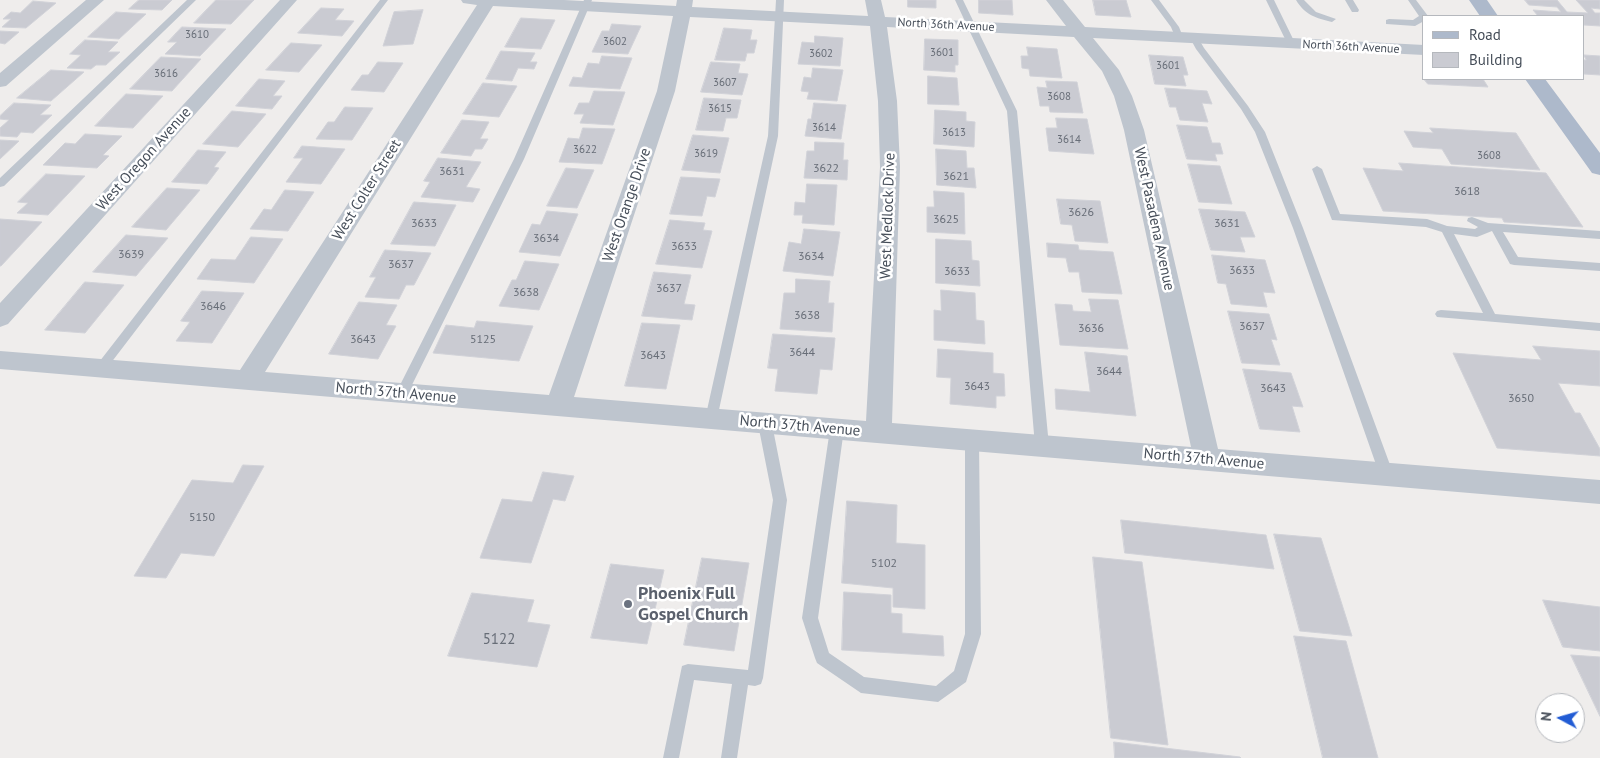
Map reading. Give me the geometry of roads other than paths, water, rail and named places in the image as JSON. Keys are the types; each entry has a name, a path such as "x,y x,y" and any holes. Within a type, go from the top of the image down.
{"main road":[{"path":"1478,0 1488,15"},
{"path":"1536,80 1600,168"}],"street":[{"path":"0,82 96,0"},
{"name":"West Oregon Avenue","path":"0,318 288,0"},
{"name":"North 36th Avenue","path":"482,0 780,8 878,22 1422,50"},
{"name":"West Colter Street","path":"246,381 482,0"},
{"name":"West Medlock Drive","path":"873,0 887,81 890,172 878,433"},
{"name":"West Pasadena Avenue","path":"1054,0 1082,32 1110,70 1123,96 1134,130 1207,460"},
{"name":"West Orange Drive","path":"558,406 666,91 683,6"},
{"name":"North 37th Avenue","path":"0,360 1600,492"}],"lane":[{"path":"0,184 192,0"},
{"path":"100,368 384,0"},
{"path":"959,0 1012,112 1042,446"},
{"path":"1155,0 1175,27 1200,49 1245,108 1260,132 1298,228 1386,473"},
{"path":"1270,0 1291,43"},
{"path":"1300,0 1305,10 1316,16 1332,19"},
{"path":"1349,0 1355,10"},
{"path":"1412,0 1423,15"},
{"path":"402,394 519,159 586,3"},
{"path":"711,419 773,136 780,8"},
{"path":"1389,22 1415,23 1422,18"},
{"path":"1317,169 1336,216 1427,223 1446,230 1477,233 1491,227"},
{"path":"1427,223 1439,219"},
{"path":"1472,221 1491,227 1600,235"},
{"path":"1491,227 1514,261 1600,267"},
{"path":"1446,230 1491,318"},
{"path":"1441,314 1600,327"},
{"path":"671,758 688,672 755,678 780,500 770,454 766,424"},
{"path":"837,429 810,618 823,658 860,685 938,694 960,676 973,634 972,441"},
{"path":"729,758 741,677"}],"place":[{"name":"Phoenix Full Gospel Church","path":"628,604"}]}
